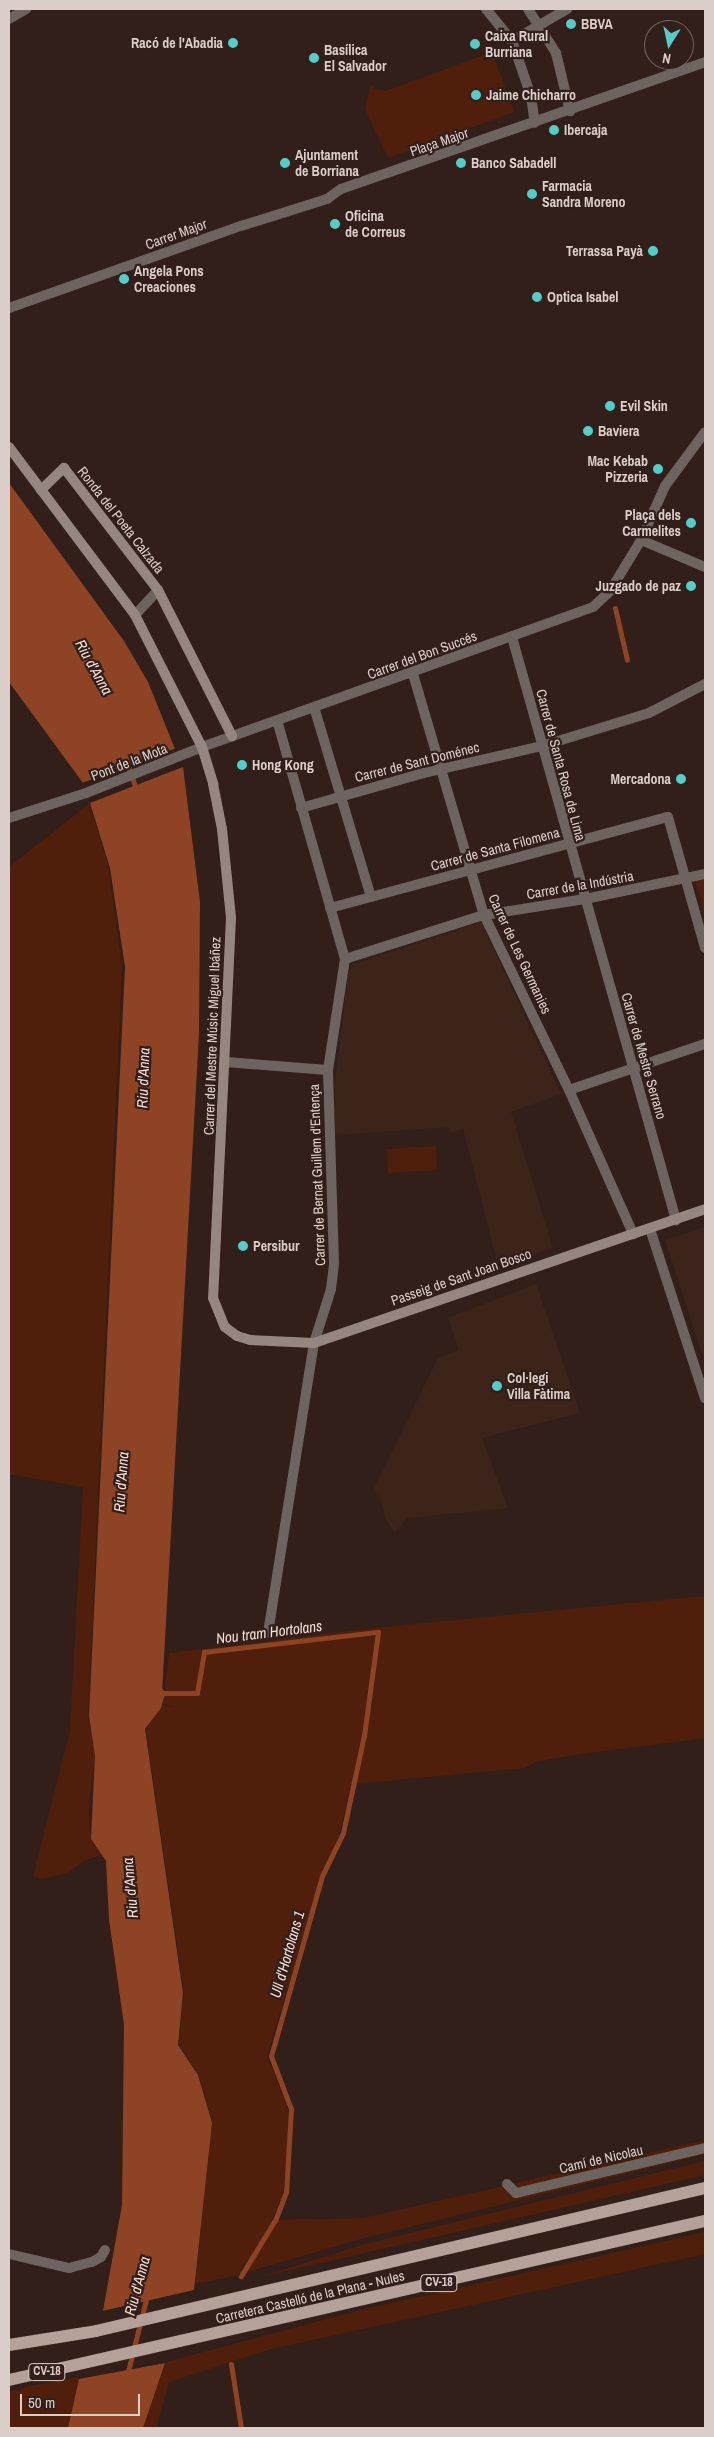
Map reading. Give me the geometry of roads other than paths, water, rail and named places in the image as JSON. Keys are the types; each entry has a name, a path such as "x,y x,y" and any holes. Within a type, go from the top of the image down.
{"main road":[{"name":"Carretera Castelló de la Plana - Nules","path":"9,2345 96,2331 705,2188"},
{"name":"Carretera Castelló de la Plana - Nules","path":"9,2380 172,2345 705,2221"}],"street":[{"path":"9,19 26,9"},
{"path":"486,9 512,41 531,96 535,123"},
{"path":"528,9 540,24 556,53 570,111"},
{"path":"512,41 567,9"},
{"name":"Plaça Major","path":"352,186 705,62"},
{"name":"Carrer Major","path":"9,308 241,226 326,199 352,186"},
{"name":"Carrer del Bon Succés","path":"181,756 277,720 414,674 593,607 610,591 641,540 665,486 705,432"},
{"path":"9,447 134,615 202,747"},
{"name":"Ronda del Poeta Calzada","path":"41,490 64,468 158,590 232,736"},
{"path":"641,540 705,567"},
{"name":"Ronda del Poeta Calzada","path":"134,615 158,590"},
{"name":"Carrer de Santa Rosa de Lima","path":"512,638 585,899"},
{"name":"Carrer de Les Germanies","path":"414,674 469,870 484,915 569,1090 633,1234"},
{"name":"Carrer de Sant Doménec","path":"301,808 441,770 542,746 648,713 705,684"},
{"path":"314,707 371,897"},
{"name":"Carrer de Bernat Guillem d'Entença","path":"268,1633 314,1342 331,1289 334,1263 328,1070 345,959 277,720"},
{"name":"Carrer del Mestre Músic Miguel Ibáñez","path":"202,747 222,829 231,918 213,1298 225,1327"},
{"name":"Pont de la Mota","path":"9,818 86,793 181,756"},
{"name":"Carrer de Santa Filomena","path":"330,908 668,817 684,880"},
{"name":"Carrer de la Indústria","path":"345,959 484,915 585,899 684,880 705,874"},
{"path":"684,880 705,948"},
{"name":"Carrer de Mestre Serrano","path":"585,899 676,1220"},
{"path":"569,1090 632,1067 705,1044"},
{"path":"225,1062 328,1070"},
{"name":"Passeig de Sant Joan Bosco","path":"225,1327 236,1336 250,1340 314,1342 705,1209"},
{"path":"650,1229 705,1398"},
{"name":"Camí de Nicolau","path":"507,2184 516,2193 705,2148"},
{"path":"9,2254 69,2268 92,2262 101,2257 105,2250"}],"water":[{"path":"9,483 124,641 148,682 175,749 83,783 9,682"},
{"path":"183,767 200,902 199,1034 162,1693 165,1694 161,1708 145,1729 183,1993 178,2045 198,2075 212,2123 194,2290 103,2311 122,2205 124,2025 109,1919 106,1861 91,1839 95,1756 89,1716 125,967 110,868 90,803"},
{"path":"165,2363 143,2428 68,2428 79,2379"}],"waterway":[{"path":"615,608 627,660"},
{"name":"Riu d'Anna","path":"126,760 137,792"},
{"name":"Ull d'Hortolans 1","path":"159,1688 162,1693 197,1693 204,1652 378,1632 364,1735 343,1833 322,1876 271,2056 291,2109 286,2192 275,2220 241,2276"},
{"name":"Riu d'Anna","path":"127,2375 147,2296"},
{"name":"Ull d'Hortolans 1","path":"231,2364 241,2428"}],"place":[{"name":"BBVA","path":"571,24"},
{"name":"Racó de l'Abadia","path":"233,43"},
{"name":"Caixa Rural Burriana","path":"475,44"},
{"name":"Basílica El Salvador","path":"314,58"},
{"name":"Jaime Chicharro","path":"476,95"},
{"name":"Ibercaja","path":"554,130"},
{"name":"Ajuntament de Borriana","path":"285,163"},
{"name":"Banco Sabadell","path":"461,163"},
{"name":"Farmacia Sandra Moreno","path":"532,194"},
{"name":"Oficina de Correus","path":"335,224"},
{"name":"Terrassa Payà","path":"653,251"},
{"name":"Angela Pons Creaciones","path":"124,279"},
{"name":"Optica Isabel","path":"537,297"},
{"name":"Evil Skin","path":"610,406"},
{"name":"Baviera","path":"588,431"},
{"name":"Mac Kebab Pizzeria","path":"658,469"},
{"name":"Plaça dels Carmelites","path":"691,523"},
{"name":"Juzgado de paz","path":"691,586"},
{"name":"Hong Kong","path":"242,765"},
{"name":"Mercadona","path":"681,779"},
{"name":"Persibur","path":"243,1246"},
{"name":"Col·legi Villa Fàtima","path":"497,1386"}],"water label":[{"name":"Nou tram Hortolans","path":"269,1632"}]}
